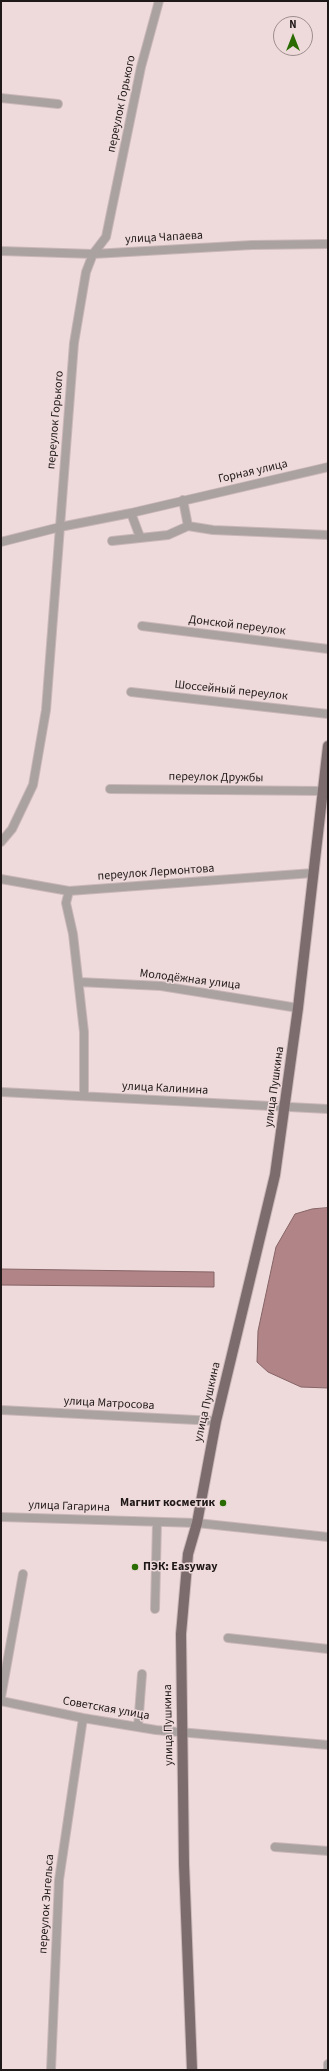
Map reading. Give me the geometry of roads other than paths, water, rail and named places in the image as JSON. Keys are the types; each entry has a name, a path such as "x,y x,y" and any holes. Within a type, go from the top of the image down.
{"main road":[{"name":"улица Пушкина","path":"192,2070 184,1864 181,1634 188,1554 197,1523 216,1421 275,1174 286,1108 328,746"}],"street":[{"name":"переулок Горького","path":"1,842 12,829 33,785 46,710 74,343 86,272 93,254 106,237 142,67 159,1"},
{"path":"1,98 58,104"},
{"name":"улица Чапаева","path":"1,251 93,254 252,245 328,244"},
{"name":"Горная улица","path":"1,542 60,527 131,513 328,467"},
{"path":"183,500 188,526"},
{"path":"131,513 140,537"},
{"path":"112,541 168,535 188,526 213,530 328,535"},
{"name":"Донской переулок","path":"142,626 328,648"},
{"name":"Шоссейный переулок","path":"131,692 328,714"},
{"name":"переулок Дружбы","path":"110,789 323,792"},
{"name":"переулок Лермонтова","path":"1,879 68,891 313,873"},
{"path":"68,891 66,903 79,982 84,1032 84,1096"},
{"name":"Молодёжная улица","path":"79,982 161,986 298,1008"},
{"name":"улица Калинина","path":"1,1092 328,1109"},
{"name":"улица Матросова","path":"1,1410 216,1421"},
{"name":"улица Гагарина","path":"1,1517 197,1523 328,1537"},
{"path":"155,1609 157,1522"},
{"path":"1,1697 23,1574"},
{"path":"228,1638 328,1649"},
{"path":"138,1727 142,1674"},
{"name":"Советская улица","path":"1,1701 83,1718 182,1733 328,1745"},
{"name":"переулок Энгельса","path":"51,2070 58,1880 83,1718"},
{"path":"275,1847 328,1851"},
{"path":"328,2064 328,2070"}],"place":[{"name":"Магнит косметик","path":"223,1503"},
{"name":"ПЭК: Easyway","path":"135,1567"}]}
